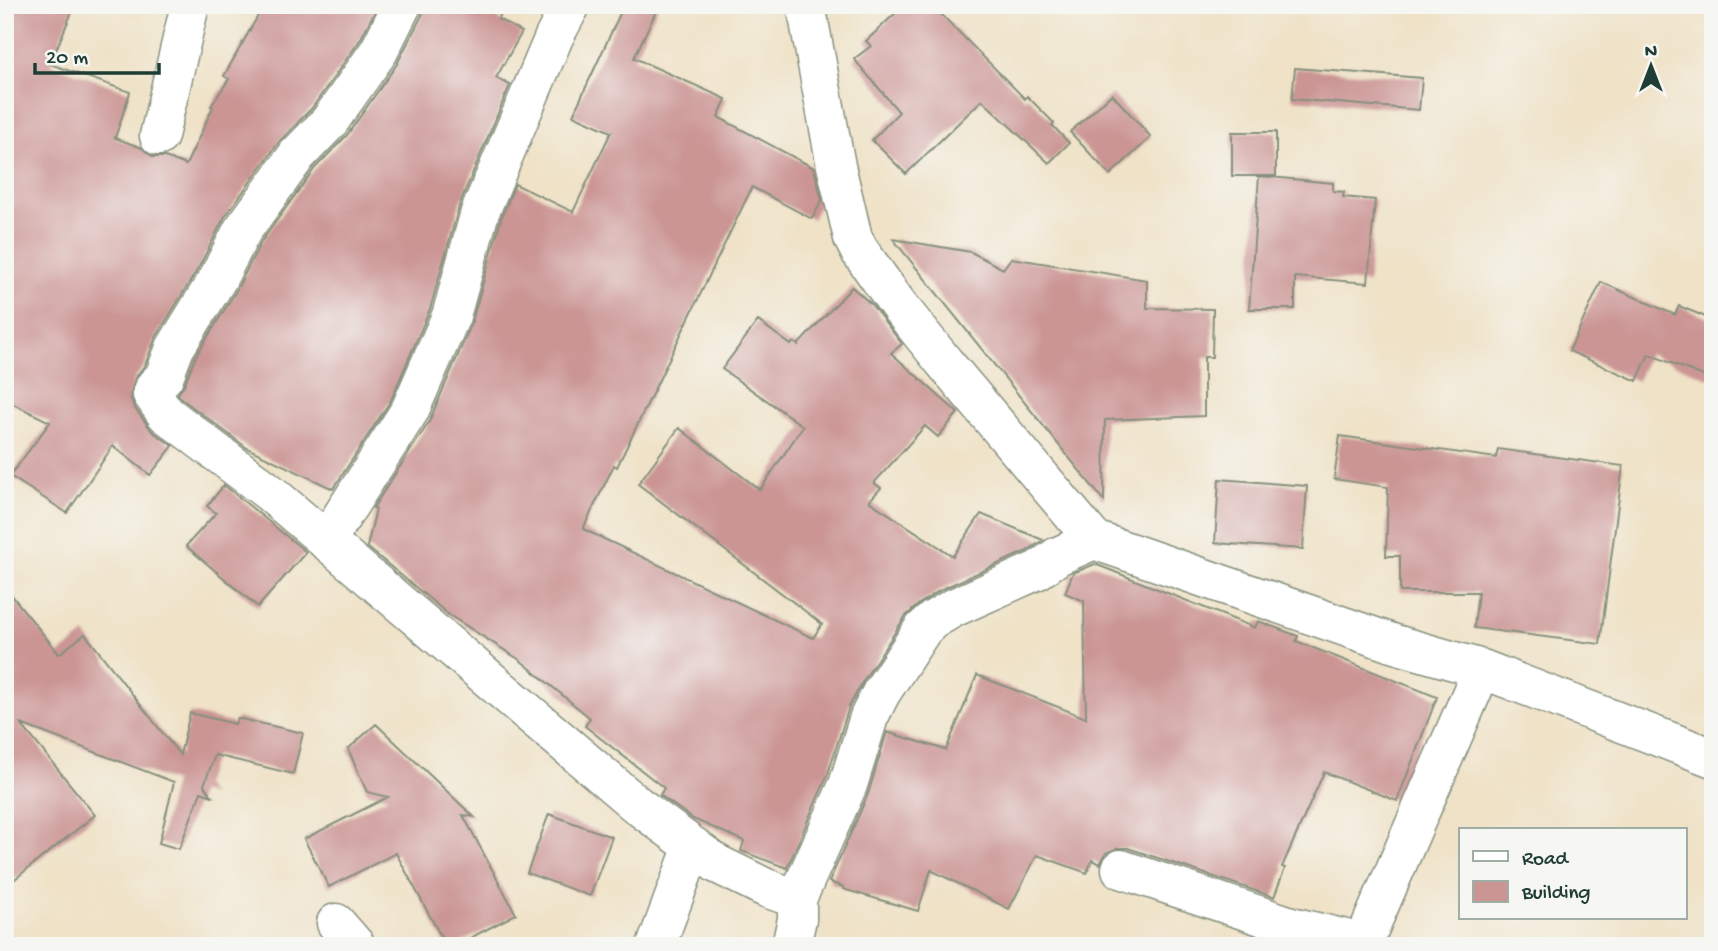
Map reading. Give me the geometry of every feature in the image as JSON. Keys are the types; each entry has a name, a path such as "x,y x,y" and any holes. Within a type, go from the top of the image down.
{"street":[{"path":"159,136 190,5"},
{"path":"402,5 379,51 329,122 298,154 242,231 218,278 175,348 164,377 155,386 152,394 166,414 269,492 637,805 717,864 766,888 797,899"},
{"path":"326,541 410,410 451,316 480,212 554,37 571,5"},
{"path":"806,5 836,166 853,238 859,250 936,352 1094,540 1395,644 1482,669 1713,758"},
{"path":"791,946 797,919 797,899 848,785 869,717 881,693 923,629 953,608 1038,570 1058,556 1094,540"},
{"path":"1121,869 1282,923 1363,945 1482,669"},
{"path":"656,946 693,846"}],"building":[{"path":"5,5 75,5 50,64 130,92 115,138 142,148 153,157 165,157 186,165 213,107 211,106 229,79 224,76 264,5 369,5 376,9 360,40 312,108 280,141 224,218 199,267 156,337 145,365 135,378 130,396 134,407 152,431 173,446 150,475 113,446 67,513 10,476 50,422 5,400"},
{"path":"424,5 506,5 498,19 522,32 496,78 510,85 460,203 430,309 391,400 333,489 247,448 178,394 195,358 237,289 261,242 315,168 347,135 397,64 422,15"},
{"path":"624,5 659,5 634,58 726,99 718,117 814,168 822,200 812,219 752,187 617,467 614,465 583,529 813,638 822,624 638,484 679,428 760,490 803,426 722,369 758,321 791,345 793,342 798,345 852,287 871,304 902,344 891,353 958,413 938,437 925,426 874,483 881,488 869,501 953,556 981,514 1043,540 1027,551 942,589 905,617 849,707 827,777 787,868 741,851 744,841 693,819 660,795 664,788 585,726 590,718 520,660 449,615 367,547 376,509 373,508 429,422 471,325 501,219 515,184 573,212 611,132 573,115"},
{"path":"904,5 932,5 1025,99 1027,96 1054,123 1052,125 1069,143 1049,163 982,100 906,174 872,140 899,112 854,59 871,46 866,41"},
{"path":"1295,68 1422,78 1419,110 1292,99"},
{"path":"1112,94 1151,137 1110,175 1070,132"},
{"path":"1232,132 1276,132 1276,176 1232,176"},
{"path":"1259,176 1333,183 1333,191 1344,192 1343,197 1375,200 1368,283 1295,277 1295,309 1249,309"},
{"path":"893,239 971,252 1003,269 1011,258 1147,280 1147,308 1213,309 1212,357 1204,357 1204,416 1105,420 1104,501"},
{"path":"1601,282 1675,315 1679,306 1713,320 1713,380 1649,354 1637,381 1569,351"},
{"path":"1340,436 1496,458 1498,449 1623,466 1600,644 1474,628 1478,592 1400,592 1400,556 1386,556 1388,487 1334,479"},
{"path":"1219,479 1307,486 1303,549 1215,543"},
{"path":"224,485 306,552 258,607 186,546 216,513 207,506"},
{"path":"1095,564 1255,628 1258,621 1298,636 1296,641 1437,697 1397,801 1324,772 1282,867 1285,868 1274,897 1128,848 1117,848 1106,853 1100,864 1092,860 1087,873 1037,855 1009,909 931,870 918,911 843,889 829,882 868,794 887,732 946,750 977,675 1086,718 1084,601 1065,593 1073,573"},
{"path":"5,587 59,654 85,634 180,755 190,713 235,724 237,718 303,733 293,774 215,755 204,785 212,796 201,792 179,849 159,843 174,782 21,724 95,815 5,887"},
{"path":"376,724 474,817 463,815 516,914 455,946 446,946 396,853 329,887 304,839 388,797 367,792 348,749"},
{"path":"549,814 612,837 590,896 527,873"}]}
